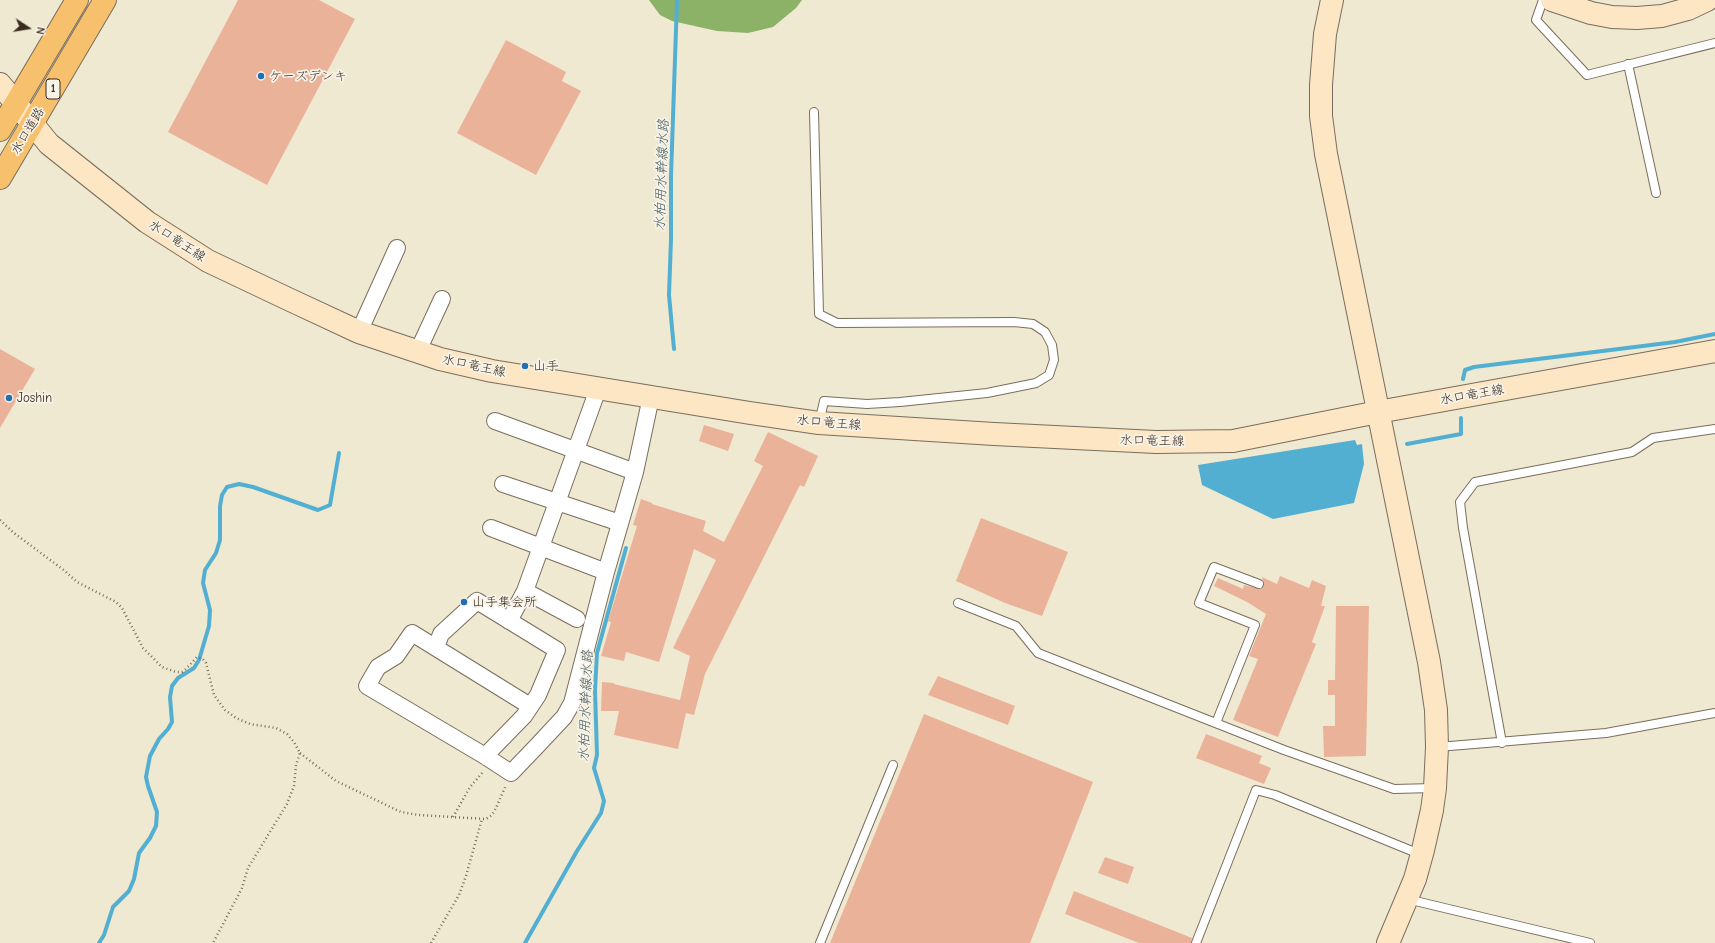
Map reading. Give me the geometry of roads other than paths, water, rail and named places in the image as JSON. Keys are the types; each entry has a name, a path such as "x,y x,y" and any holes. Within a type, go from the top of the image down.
{"highway":[{"name":"水口道路","path":"0,130 77,0"},
{"name":"水口道路","path":"0,178 104,0"}],"main road":[{"path":"1332,0 1322,58 1321,116 1333,197 1429,662 1436,710 1437,747 1435,788 1432,810 1422,853 1406,899 1388,943"},
{"path":"1552,0 1591,13 1612,17 1637,18 1662,16 1688,9 1707,0"},
{"name":"水口竜王線","path":"0,84 49,144 147,222 208,261 359,332 417,352 492,371 598,389 819,423 1156,442 1232,441 1378,412 1715,351"}],"street":[{"path":"359,332 397,248"},
{"path":"417,352 442,299"},
{"path":"509,621 525,591 598,389"},
{"path":"530,706 412,633 396,656 378,666 367,686 489,758 511,773 536,748 569,711 572,703 606,572 635,472 651,397"},
{"path":"496,421 635,472"},
{"path":"503,484 558,501 620,523"},
{"path":"491,528 606,572"},
{"path":"525,591 577,619"},
{"path":"436,647 441,634 477,601 557,650 538,695 524,716 489,758"}],"lane":[{"path":"1543,0 1536,20 1587,75 1715,43"},
{"path":"1628,64 1656,192"},
{"path":"814,112 819,314 837,323 1014,322 1033,324 1045,332 1052,345 1054,360 1049,375 1036,383 987,393 867,404 824,401 819,423"},
{"path":"1502,743 1460,502 1475,482 1632,452 1653,438 1715,428"},
{"path":"1216,723 1255,625 1199,603 1214,567 1259,584"},
{"path":"958,603 1016,626 1038,653 1284,750 1394,789 1435,788"},
{"path":"1437,747 1502,743 1606,733 1715,713"},
{"path":"820,943 893,765"},
{"path":"1196,943 1256,790 1275,795 1412,851 1422,853"},
{"path":"1406,899 1590,943"}],"water":[{"path":"1355,440 1357,445 1362,444 1364,464 1354,503 1273,519 1202,485 1198,465"}],"waterway":[{"name":"水柏用水幹線水路","path":"674,349 669,295 671,176 677,0"},
{"path":"1463,379 1465,370 1474,367 1675,342 1715,334"},
{"path":"1407,444 1461,434 1461,418"},
{"path":"99,943 104,935 113,907 129,891 134,879 139,853 150,838 156,826 157,812 146,777 150,756 159,739 172,722 170,697 172,686 178,678 194,668 199,660 209,626 210,610 203,583 205,570 216,553 220,540 220,506 222,495 227,487 239,484 253,487 318,510 330,505 339,453"},
{"name":"水柏用水幹線水路","path":"525,943 577,851 601,813 604,801 594,768 597,755 595,690 597,653 626,548"}],"place":[{"name":"ケーズデンキ","path":"261,76"},
{"name":"山手","path":"525,366"},
{"name":"Joshin","path":"9,398"},
{"name":"山手集会所","path":"464,602"}]}
